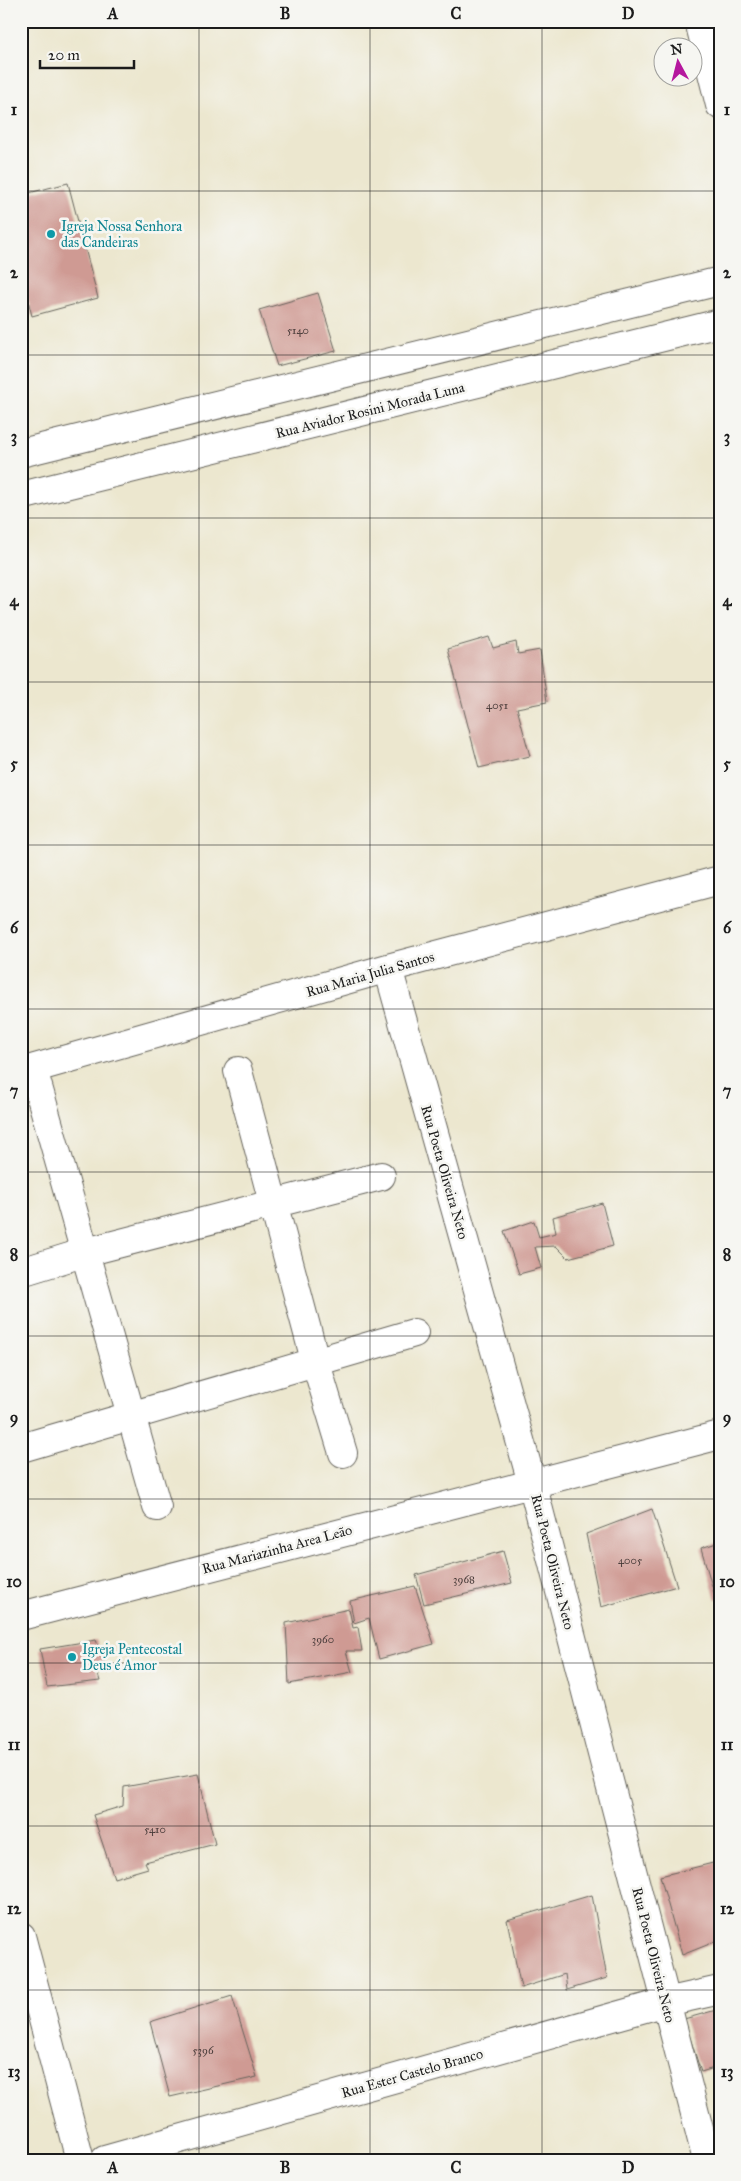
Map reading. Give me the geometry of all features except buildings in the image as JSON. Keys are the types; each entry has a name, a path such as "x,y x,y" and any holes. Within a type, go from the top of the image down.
{"street":[{"path":"699,21 720,105"},
{"path":"21,453 720,281"},
{"name":"Rua Aviador Rosini Morada Luna","path":"21,496 720,324"},
{"name":"Rua Maria Julia Santos","path":"27,1071 388,968 720,880"},
{"name":"Rua Poeta Oliveira Neto","path":"388,968 532,1483 707,2160"},
{"path":"27,1071 86,1252 158,1507"},
{"path":"238,1071 315,1360 343,1453"},
{"path":"21,1272 86,1252 381,1176"},
{"path":"21,1448 315,1360 414,1333"},
{"name":"Rua Mariazinha Area Leão","path":"21,1616 720,1435"},
{"path":"21,1936 80,2160"},
{"name":"Rua Ester Castelo Branco","path":"105,2160 666,2002 720,1990"}],"place":[{"name":"Igreja Nossa Senhora das Candeiras","path":"51,234"},
{"name":"Igreja Pentecostal Deus é Amor","path":"72,1657"}]}
